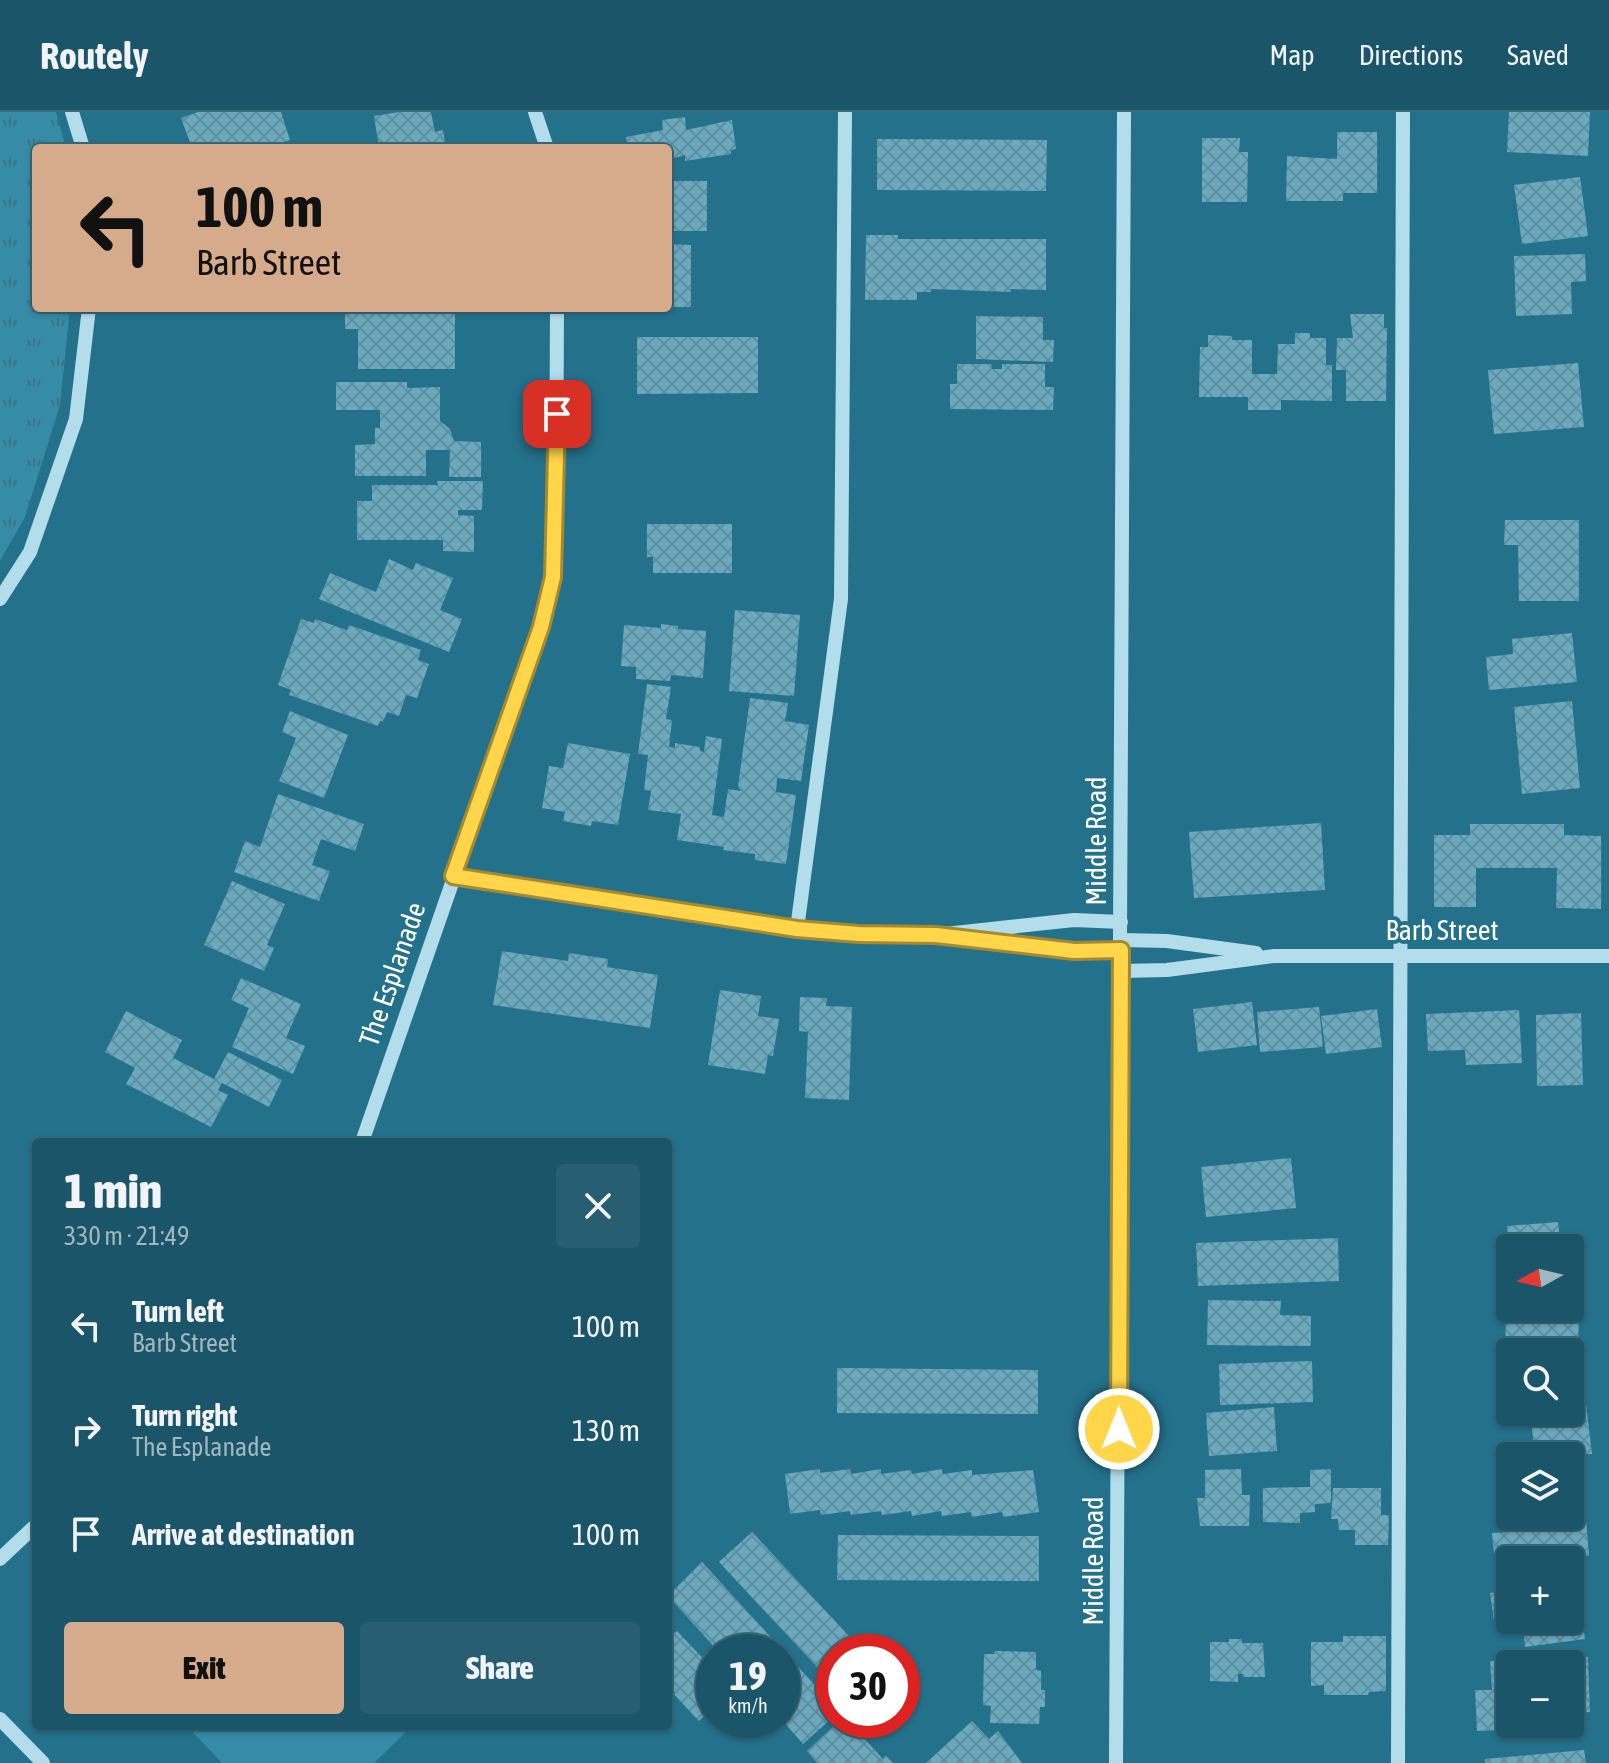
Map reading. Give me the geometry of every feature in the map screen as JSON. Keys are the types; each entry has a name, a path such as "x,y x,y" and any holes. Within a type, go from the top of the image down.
{"street":[{"path":"72,112 82,144"},
{"path":"535,112 546,144"},
{"path":"797,929 841,599 845,112"},
{"name":"Middle Road","path":"1116,1763 1124,112"},
{"path":"1398,1763 1403,112"},
{"path":"0,599 30,552 76,419 89,312"},
{"name":"The Esplanade","path":"363,1138 541,627 553,577 557,312"},
{"name":"Barb Street","path":"453,876 797,929 936,935 1074,951 1167,941 1274,956"},
{"name":"Barb Street","path":"936,935 1074,920 1121,922"},
{"name":"Barb Street","path":"1121,971 1167,970 1274,956 1609,956"},
{"path":"0,1559 32,1529"},
{"path":"0,1719 43,1763"}],"green space":[{"path":"0,112 56,112 65,144 32,144 32,312 70,312 60,405 25,517 0,561"},
{"path":"191,1730 407,1731 374,1763 222,1763"}],"building":[{"path":"198,112 281,112 290,140 278,144 191,144 181,118"},
{"path":"431,112 435,132 443,130 445,144 378,144 374,116"},
{"path":"1509,112 1590,112 1588,156 1507,152"},
{"path":"685,117 686,130 732,120 736,149 731,150 731,154 685,161 685,155 672,159 672,144 627,144 626,137 663,130 662,120"},
{"path":"1337,132 1377,132 1377,193 1343,193 1343,201 1286,201 1287,156 1337,159"},
{"path":"1202,138 1240,138 1239,152 1248,152 1247,202 1202,202"},
{"path":"877,139 1047,140 1046,191 877,190"},
{"path":"1580,177 1588,236 1522,244 1514,185"},
{"path":"672,181 707,181 707,231 672,231"},
{"path":"866,235 898,235 898,239 1046,239 1046,290 931,289 931,292 917,292 917,300 865,300"},
{"path":"672,244 691,245 691,307 672,307"},
{"path":"1585,254 1586,281 1571,282 1572,314 1516,316 1514,256"},
{"path":"345,312 475,312 455,314 455,369 358,369 358,329 345,329"},
{"path":"1350,314 1384,314 1384,328 1387,328 1386,401 1346,401 1346,370 1336,370 1337,338 1353,338"},
{"path":"976,316 1043,317 1043,340 1054,340 1053,362 976,359"},
{"path":"1295,333 1310,333 1310,338 1326,338 1326,365 1332,365 1332,401 1281,400 1281,410 1248,410 1248,397 1199,397 1200,347 1208,347 1208,335 1252,340 1252,374 1277,374 1278,344 1295,344"},
{"path":"637,337 758,337 758,393 637,394"},
{"path":"1578,363 1584,427 1494,434 1488,370"},
{"path":"957,364 991,364 992,369 1002,369 1002,364 1045,364 1045,387 1054,387 1053,410 950,409 950,384 957,384"},
{"path":"336,382 407,382 407,388 440,387 440,421 450,429 454,441 481,442 481,477 449,477 450,450 426,450 426,476 355,476 355,445 375,444 375,428 380,428 380,410 336,410"},
{"path":"437,481 483,481 482,510 458,510 458,515 474,516 474,552 443,551 443,540 357,540 357,501 372,501 372,485 438,485"},
{"path":"1505,520 1579,520 1579,601 1519,601 1518,545 1504,545"},
{"path":"647,524 732,524 732,573 653,573 653,557 647,557"},
{"path":"389,559 413,570 416,563 453,578 440,610 462,619 449,652 319,599 330,573 376,592"},
{"path":"735,610 800,615 794,696 729,691"},
{"path":"301,619 314,623 315,619 347,630 349,625 421,650 418,660 429,664 417,698 406,695 399,716 387,712 378,726 289,695 291,690 278,685"},
{"path":"661,624 706,631 703,678 671,675 670,681 636,679 636,667 621,666 624,625 661,628"},
{"path":"1572,633 1577,682 1489,690 1486,657 1513,654 1512,639"},
{"path":"647,684 671,687 666,719 672,720 669,747 675,748 675,743 700,747 700,751 704,752 706,736 722,739 712,815 724,817 728,789 741,791 738,787 750,698 788,703 785,721 809,725 801,781 777,778 776,792 796,795 786,864 755,860 755,854 723,850 724,847 677,840 681,814 648,810 651,791 644,790 648,755 638,754"},
{"path":"1572,701 1580,788 1522,794 1514,707"},
{"path":"290,711 348,735 324,798 279,781 296,738 282,732"},
{"path":"568,743 630,754 618,825 592,821 591,826 563,821 565,812 542,808 549,766 563,768"},
{"path":"278,794 364,824 355,851 321,839 312,865 330,871 319,901 234,872 245,841 260,847"},
{"path":"1321,823 1325,890 1194,898 1189,832"},
{"path":"1470,824 1564,824 1564,835 1601,836 1601,909 1556,908 1557,868 1476,868 1476,907 1434,907 1434,835 1470,835"},
{"path":"232,881 285,904 267,945 274,948 264,971 204,945"},
{"path":"502,951 568,961 569,953 608,959 607,967 658,975 650,1028 493,1005"},
{"path":"241,978 301,1004 286,1038 305,1046 293,1074 232,1047 249,1008 231,1000"},
{"path":"720,990 761,996 758,1016 779,1019 773,1056 768,1055 765,1074 708,1065"},
{"path":"800,997 827,998 826,1006 852,1007 849,1100 805,1098 808,1032 799,1031"},
{"path":"1252,1002 1257,1045 1198,1052 1193,1009"},
{"path":"1319,1007 1323,1047 1260,1052 1257,1012"},
{"path":"1377,1009 1382,1047 1326,1054 1321,1016"},
{"path":"1519,1010 1522,1063 1466,1065 1465,1050 1428,1051 1426,1014"},
{"path":"126,1011 182,1040 173,1058 214,1079 228,1052 282,1080 269,1107 222,1083 218,1090 228,1095 211,1127 126,1084 135,1068 105,1052"},
{"path":"1581,1013 1583,1085 1537,1086 1536,1015"},
{"path":"1291,1158 1296,1208 1206,1217 1201,1167"},
{"path":"1558,1222 1559,1234 1508,1234 1507,1226"},
{"path":"1338,1238 1339,1281 1198,1286 1196,1243"},
{"path":"1208,1300 1281,1301 1280,1315 1311,1316 1311,1346 1207,1345"},
{"path":"1506,1322 1579,1322 1578,1338 1505,1338"},
{"path":"1312,1361 1313,1402 1220,1405 1219,1364"},
{"path":"837,1368 1038,1370 1038,1414 837,1413"},
{"path":"1584,1386 1592,1454 1584,1454 1584,1442 1533,1442 1532,1426 1584,1426"},
{"path":"1274,1407 1277,1451 1209,1456 1206,1413"},
{"path":"820,1469 820,1473 850,1469 851,1474 881,1469 881,1474 911,1470 912,1474 942,1469 943,1474 972,1470 972,1475 1033,1470 1039,1512 1003,1517 1002,1512 972,1517 971,1512 942,1516 941,1511 912,1516 911,1511 882,1515 881,1511 851,1515 850,1511 821,1515 820,1510 790,1514 785,1474"},
{"path":"1241,1469 1242,1495 1250,1495 1249,1526 1200,1526 1197,1498 1205,1498 1205,1470"},
{"path":"1331,1469 1331,1503 1315,1504 1315,1512 1300,1513 1300,1523 1263,1522 1263,1488 1310,1487 1310,1470"},
{"path":"1333,1488 1381,1488 1381,1515 1389,1515 1388,1545 1355,1545 1355,1530 1339,1530 1338,1519 1331,1519"},
{"path":"1584,1494 1589,1556 1584,1556 1584,1546 1496,1546 1495,1564 1492,1533 1584,1530"},
{"path":"752,1532 847,1634 816,1634 816,1666 800,1649 800,1634 786,1634 719,1562"},
{"path":"838,1535 1039,1536 1039,1581 837,1580"},
{"path":"702,1562 768,1634 703,1634 672,1600 672,1592"},
{"path":"1496,1592 1496,1628 1495,1628 1490,1593"},
{"path":"672,1630 675,1633 677,1631 696,1651 696,1718 672,1692"},
{"path":"1584,1631 1585,1639 1525,1647 1524,1634 1584,1634"},
{"path":"1343,1636 1386,1636 1386,1691 1369,1692 1368,1695 1324,1695 1324,1685 1311,1686 1311,1642 1343,1642"},
{"path":"1229,1639 1242,1639 1242,1643 1263,1643 1265,1677 1243,1677 1243,1674 1238,1674 1238,1682 1210,1681 1210,1642 1229,1642"},
{"path":"994,1651 1036,1652 1036,1670 1041,1671 1041,1690 1045,1690 1045,1707 1040,1707 1039,1724 990,1723 991,1706 983,1705 984,1654 995,1654"},
{"path":"1584,1657 1588,1657 1590,1712 1584,1712"},
{"path":"1490,1661 1496,1661 1496,1730 1477,1731 1475,1690 1492,1690"},
{"path":"800,1669 816,1686 816,1732 803,1744 798,1738"},
{"path":"972,1721 989,1739 998,1731 1022,1763 926,1763"},
{"path":"821,1738 864,1738 883,1759 886,1756 893,1763 817,1763 807,1751"},
{"path":"1584,1750 1586,1763 1485,1763 1485,1759"}],"route":[{"path":"557,414 553,577 541,627 453,876 797,929 936,935 1074,951 1121,950 1119,1429"}]}
